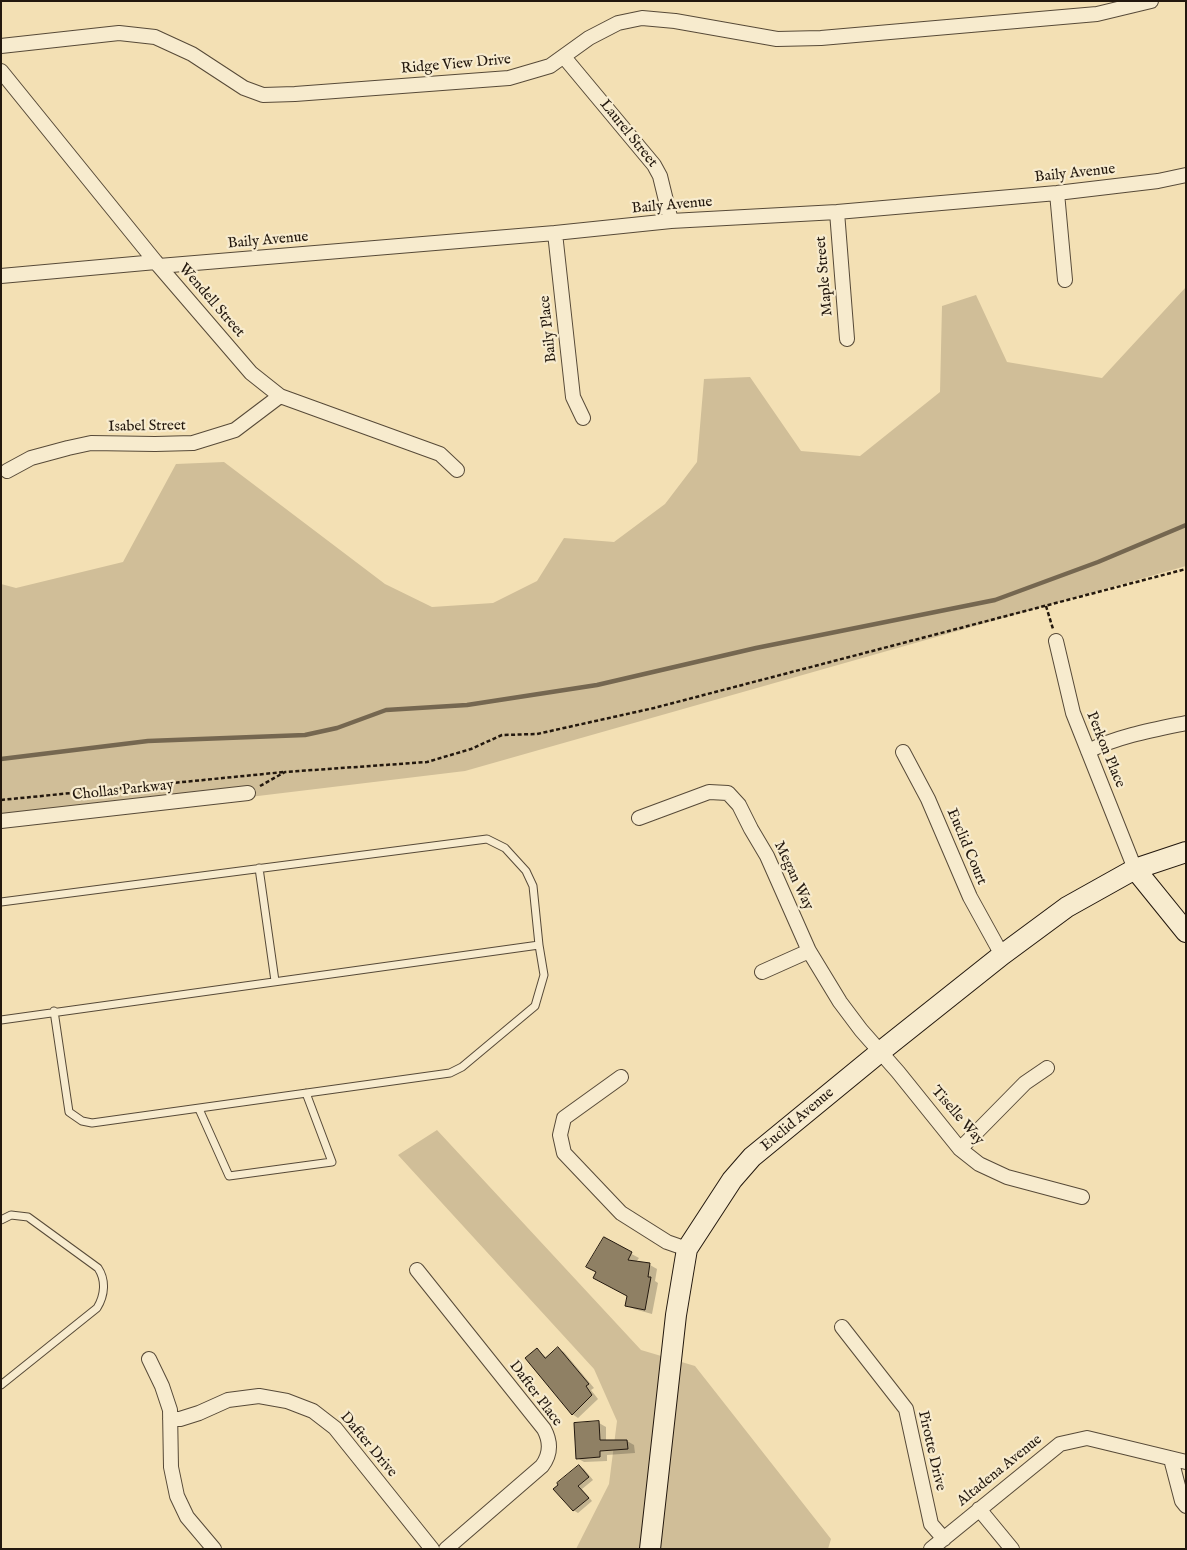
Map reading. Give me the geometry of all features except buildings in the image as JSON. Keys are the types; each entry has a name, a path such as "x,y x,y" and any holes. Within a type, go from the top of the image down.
{"main road":[{"name":"Euclid Avenue","path":"650,1549 676,1315 687,1249 732,1180 752,1157 880,1052 1002,954 1067,907 1135,869 1186,852"},
{"path":"1135,869 1186,932"}],"street":[{"name":"Ridge View Drive","path":"1,46 119,33 154,37 192,54 244,88 263,95 295,94 509,78 550,66 589,38 618,23 642,18 675,21 777,40 1097,14 1152,1"},
{"name":"Laurel Street","path":"564,57 654,165 660,176 671,221"},
{"name":"Wendell Street","path":"1,71 158,264 251,373 280,396 440,454 457,470"},
{"name":"Baily Avenue","path":"1,276 555,233 671,221 837,212 1058,193 1158,181 1186,174"},
{"path":"1058,193 1065,280"},
{"name":"Maple Street","path":"837,212 847,339"},
{"name":"Baily Place","path":"555,233 572,397 583,418"},
{"name":"Isabel Street","path":"7,471 30,458 91,443 193,443 235,430 280,396"},
{"name":"Perkon Place","path":"1056,641 1073,713 1135,869"},
{"path":"1088,751 1118,738 1186,724"},
{"name":"Euclid Court","path":"903,752 928,799 970,897 1002,954"},
{"name":"Megan Way","path":"639,818 709,792 728,793 739,805 767,856 809,951 840,1002 880,1052"},
{"name":"Chollas Parkway","path":"1,821 248,793"},
{"path":"762,972 809,951"},
{"name":"Tiselle Way","path":"880,1052 960,1149 979,1164 1007,1177 1082,1197"},
{"path":"960,1149 1026,1083 1046,1068"},
{"path":"621,1078 564,1118 560,1135 564,1153 621,1213 667,1242 687,1249"},
{"name":"Dafter Place","path":"417,1270 544,1429 550,1447 542,1466 446,1549"},
{"name":"Pirotte Drive","path":"842,1327 906,1409 932,1524 944,1539"},
{"path":"149,1359 170,1410 171,1467 178,1496 187,1517 214,1549"},
{"name":"Dafter Drive","path":"170,1419 199,1413 228,1400 251,1397 287,1401 313,1411 335,1428 432,1549"},
{"name":"Altadena Avenue","path":"931,1549 1060,1444 1087,1438 1186,1462"},
{"path":"1171,1459 1182,1501 1186,1506"},
{"path":"979,1509 1012,1549"}],"lane":[{"path":"1,902 487,839 505,848 526,871 533,886 544,975 535,1006 462,1067 450,1073 92,1123 82,1121 68,1112 54,1011"},
{"path":"259,868 275,982"},
{"path":"1,1020 54,1011 539,945"},
{"path":"199,1108 228,1176 332,1162 306,1093"},
{"path":"1,1220 11,1215 28,1217 98,1268 104,1277 103,1299 97,1308 1,1385"}],"path":[{"path":"1,800 285,772 426,762 471,749 502,735 537,734 654,708 1186,568"},
{"path":"1046,605 1056,641"},
{"path":"248,793 285,772"}],"shaded area":[{"path":"1186,287 1186,566 465,771 1,827 1,584 16,588 123,562 176,464 224,462 385,584 432,607 493,603 537,581 564,538 614,542 665,504 697,462 704,379 750,377 801,451 860,456 940,392 942,306 976,295 1007,362 1102,378"},
{"path":"437,1130 641,1350 695,1366 831,1539 828,1549 576,1549 609,1484 617,1421 594,1369 398,1155"}],"waterway":[{"path":"1,759 148,741 305,735 337,728 386,710 467,705 597,685 756,648 995,600 1098,562 1186,525"}]}
